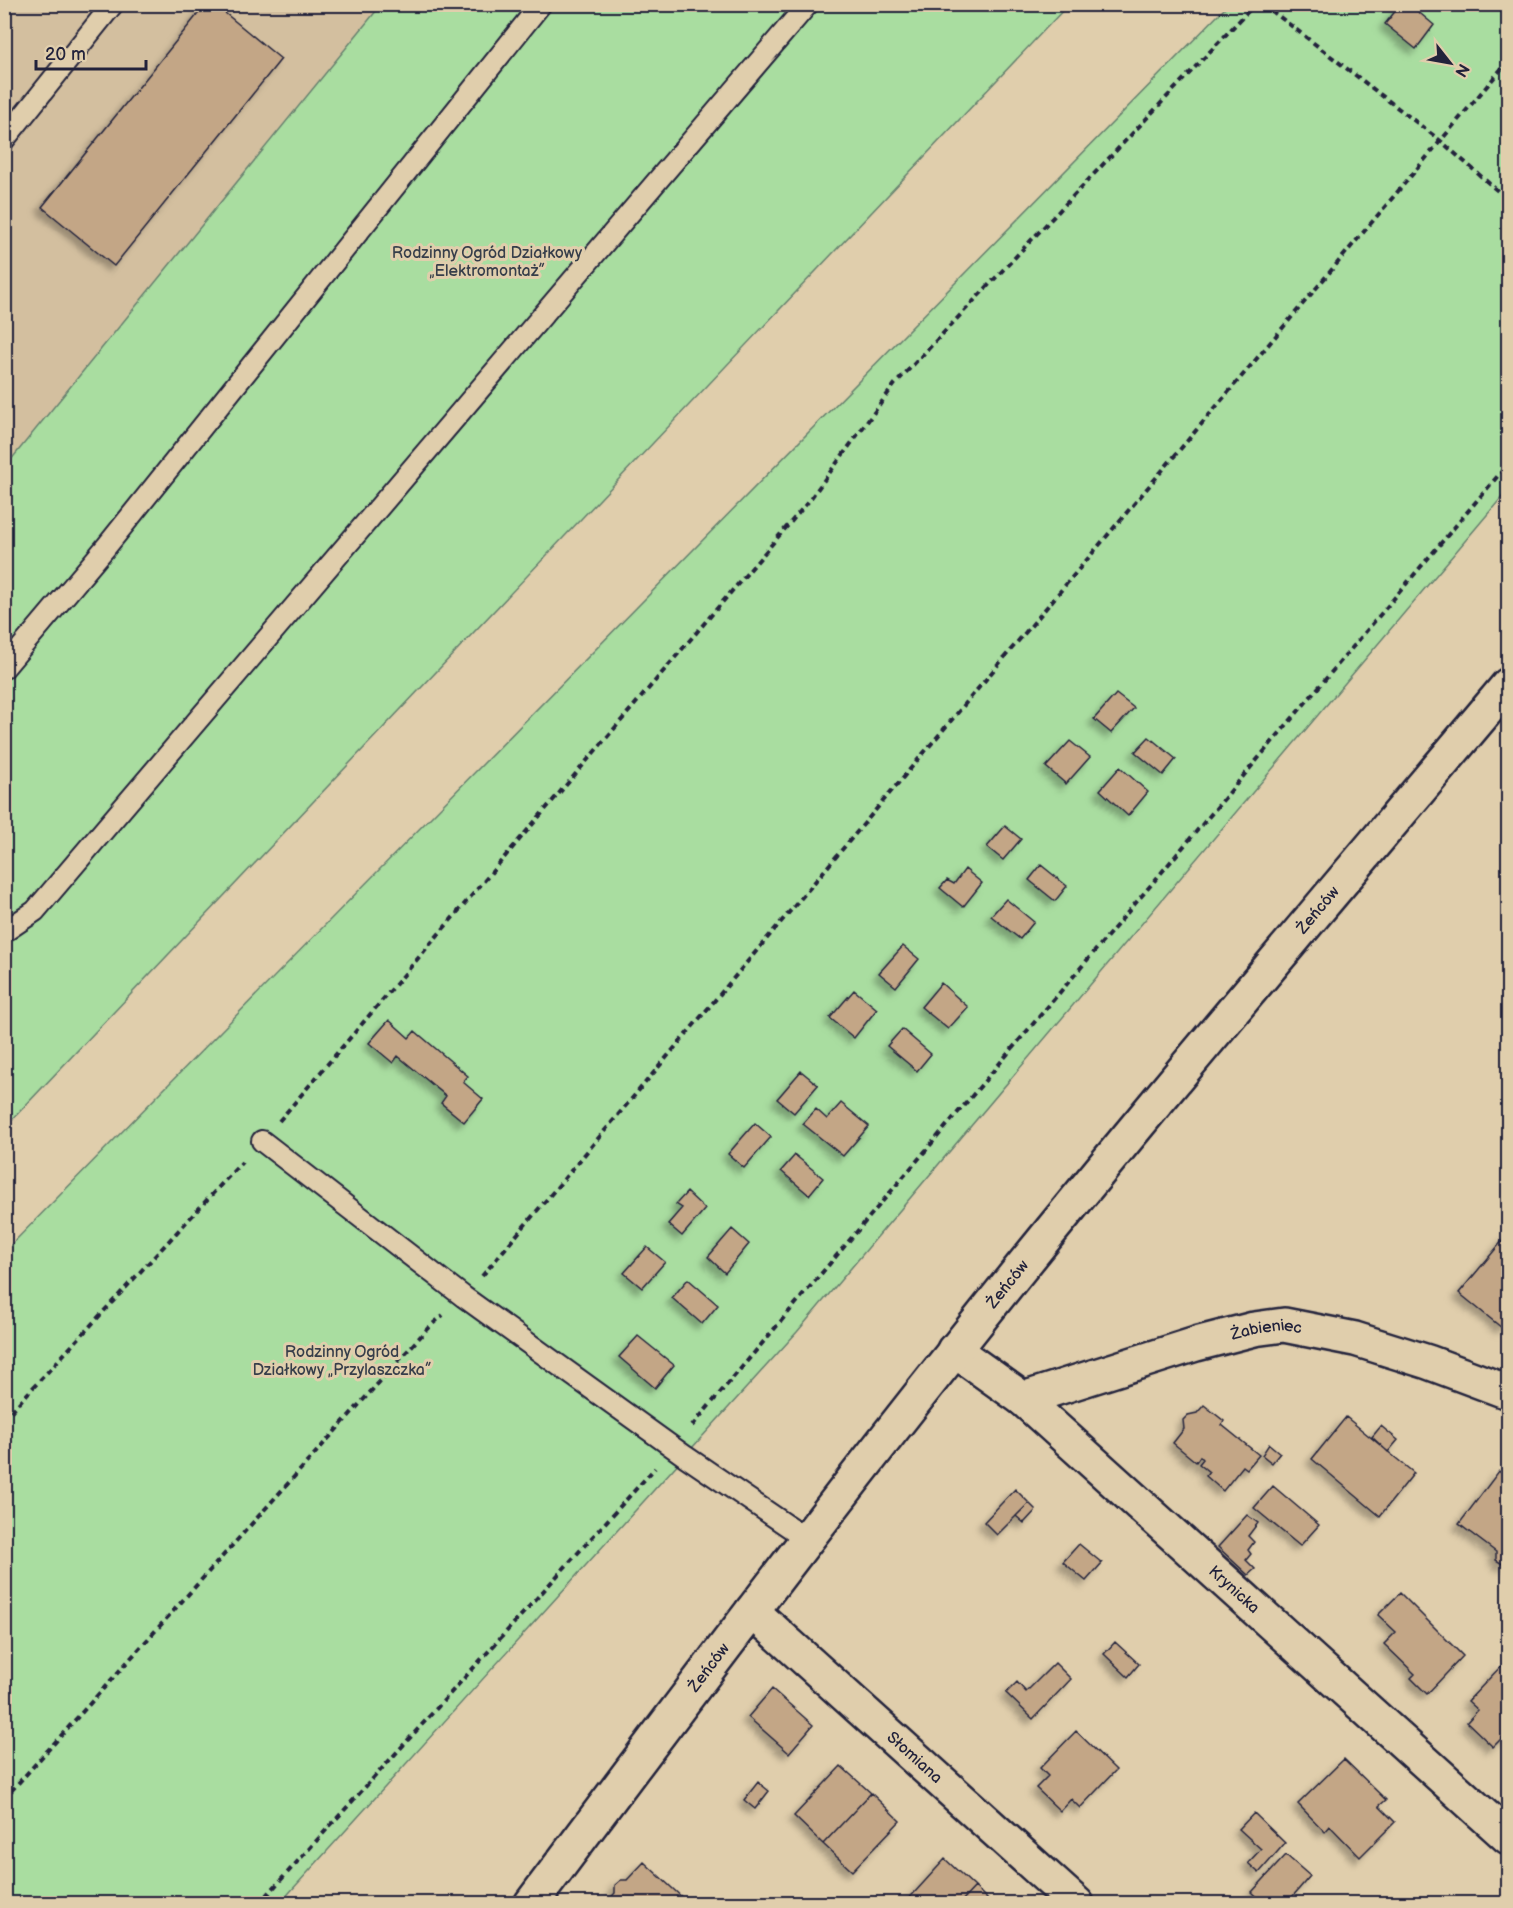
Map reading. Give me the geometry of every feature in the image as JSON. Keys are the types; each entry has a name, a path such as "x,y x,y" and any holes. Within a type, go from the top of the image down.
{"street":[{"name":"Żeńców","path":"531,1904 752,1611 954,1350 1125,1140 1509,685"},
{"name":"Żabieniec","path":"1023,1399 1196,1344 1254,1329 1284,1325 1355,1339 1428,1362 1509,1392"},
{"name":"Krynicka","path":"954,1350 1023,1399 1509,1837"},
{"name":"Słomiana","path":"752,1611 1077,1904"}],"lane":[{"path":"4,140 113,4"},
{"path":"4,668 106,548 541,4"},
{"path":"4,932 35,911 808,4"},
{"path":"262,1141 464,1297 673,1448 807,1539"}],"path":[{"path":"4,1419 262,1141 808,502 895,384 1254,4"},
{"path":"1263,4 1442,142 1509,200"},
{"path":"4,1799 428,1328 464,1297 1509,61"},
{"path":"259,1904 673,1448 1509,464"}],"shaded area":[{"path":"5,5 381,5 5,467"}],"green space":[{"name":"Rodzinny Ogród Działkowy „Elektromontaż”","path":"381,5 1068,5 5,1127 5,467"},
{"name":"Rodzinny Ogród Działkowy „Przylaszczka”","path":"1228,5 1508,5 1508,490 797,1332 280,1903 5,1904 5,1251"}],"building":[{"path":"206,4 214,4 281,59 114,266 42,207"},
{"path":"1401,4 1409,4 1434,25 1416,49 1385,24"},
{"path":"1116,694 1134,708 1111,733 1094,719"},
{"path":"1149,737 1176,759 1163,775 1135,752"},
{"path":"1070,741 1090,757 1066,784 1046,767"},
{"path":"1120,767 1148,792 1128,816 1100,790"},
{"path":"1005,826 1021,839 1003,860 987,847"},
{"path":"1041,865 1067,886 1055,901 1029,880"},
{"path":"965,869 982,883 963,907 940,888 947,880 954,884"},
{"path":"1006,899 1034,922 1020,939 991,916"},
{"path":"903,946 919,959 896,987 879,973"},
{"path":"941,983 968,1007 948,1029 921,1007"},
{"path":"854,990 877,1009 854,1038 830,1018"},
{"path":"389,1020 409,1038 415,1031 468,1076 463,1082 483,1099 464,1122 441,1103 446,1096 398,1056 393,1063 369,1043"},
{"path":"902,1029 931,1054 917,1071 887,1046"},
{"path":"801,1071 818,1085 794,1113 777,1099"},
{"path":"841,1103 869,1126 843,1156 803,1124 816,1109 827,1119"},
{"path":"755,1123 771,1137 744,1168 728,1154"},
{"path":"795,1155 823,1178 809,1195 781,1171"},
{"path":"687,1192 705,1209 682,1236 668,1224 682,1208 676,1204"},
{"path":"732,1229 749,1244 725,1273 708,1257"},
{"path":"1508,1234 1508,1320 1502,1328 1459,1293"},
{"path":"647,1247 665,1262 642,1288 624,1273"},
{"path":"688,1279 718,1305 702,1324 672,1298"},
{"path":"638,1336 674,1365 655,1388 619,1357"},
{"path":"1204,1405 1224,1421 1222,1425 1259,1455 1247,1469 1243,1466 1223,1491 1206,1476 1209,1472 1199,1464 1203,1459 1200,1456 1196,1462 1173,1443 1184,1429 1183,1420 1188,1415 1197,1413"},
{"path":"1346,1417 1414,1473 1380,1516 1312,1459"},
{"path":"1381,1426 1398,1440 1388,1452 1372,1437"},
{"path":"1269,1444 1280,1453 1272,1463 1262,1455"},
{"path":"1499,1471 1508,1479 1508,1565 1496,1560 1496,1552 1459,1524"},
{"path":"1273,1486 1319,1525 1300,1546 1254,1508"},
{"path":"1015,1489 1029,1503 997,1535 984,1522"},
{"path":"1029,1503 1036,1510 1024,1523 1016,1516"},
{"path":"1247,1515 1258,1523 1248,1536 1254,1542 1248,1550 1251,1554 1246,1560 1255,1569 1248,1575 1218,1547"},
{"path":"1079,1544 1102,1563 1086,1581 1063,1562"},
{"path":"1400,1593 1463,1656 1427,1694 1411,1678 1415,1674 1384,1644 1396,1632 1378,1615"},
{"path":"1115,1642 1139,1664 1128,1677 1104,1654"},
{"path":"1055,1663 1071,1679 1033,1719 1006,1693 1017,1682 1026,1692"},
{"path":"1502,1665 1508,1672 1508,1739 1505,1735 1493,1747 1467,1722 1478,1710 1468,1701"},
{"path":"772,1689 813,1725 789,1753 748,1717"},
{"path":"1076,1731 1116,1770 1080,1808 1071,1799 1060,1811 1036,1788 1048,1776 1040,1768"},
{"path":"1344,1759 1386,1800 1379,1806 1395,1822 1360,1857 1330,1826 1325,1832 1298,1804"},
{"path":"841,1766 871,1793 823,1844 794,1816"},
{"path":"758,1782 769,1791 755,1809 744,1800"},
{"path":"871,1793 900,1821 852,1871 823,1844"},
{"path":"1254,1813 1285,1843 1259,1873 1248,1863 1261,1849 1239,1829"},
{"path":"1286,1855 1310,1876 1286,1904 1265,1904 1252,1892"},
{"path":"945,1859 975,1887 959,1904 904,1904"},
{"path":"644,1862 686,1901 683,1904 605,1904 615,1893 615,1885 621,1880 627,1880"},
{"path":"975,1887 992,1904 959,1904"}]}
